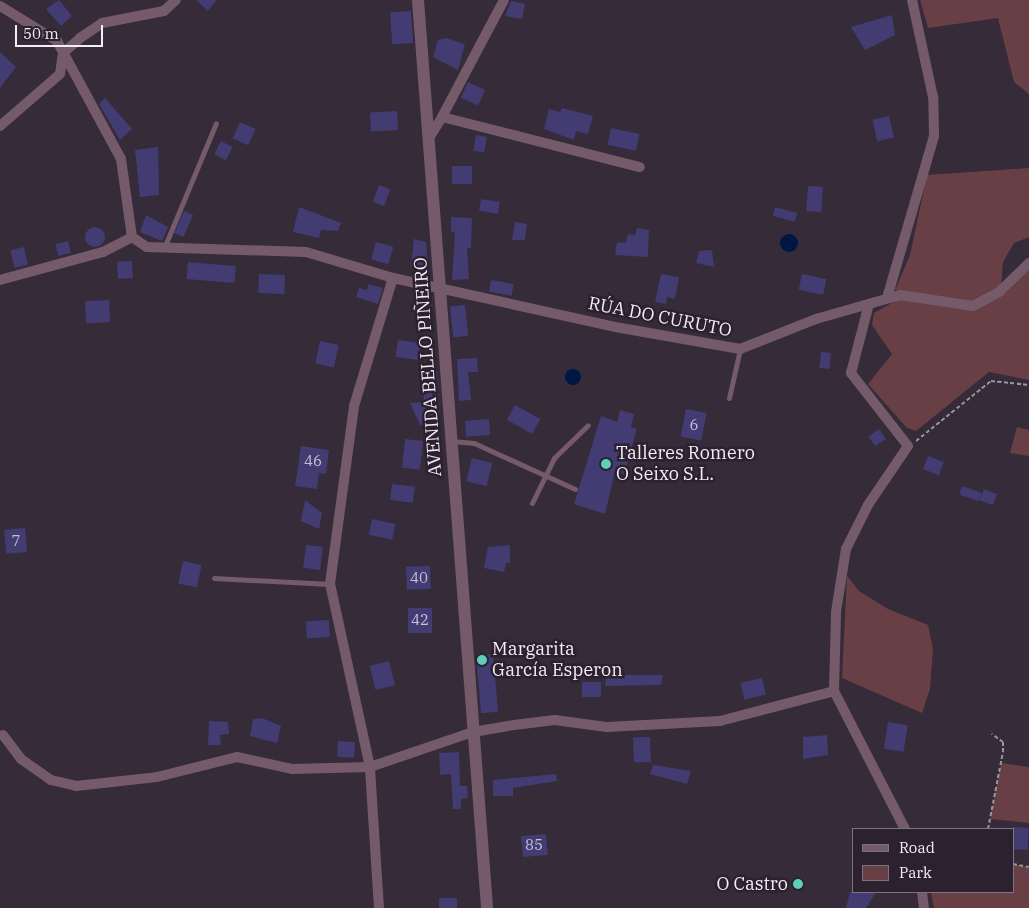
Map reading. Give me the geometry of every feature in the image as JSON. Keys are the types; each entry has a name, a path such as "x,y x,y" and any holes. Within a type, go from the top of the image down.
{"street":[{"path":"0,126 60,74 63,53 102,23 164,11 176,0"},
{"name":"AVENIDA BELLO PIÑEIRO","path":"418,0 487,908"},
{"path":"429,138 504,0"},
{"path":"887,298 934,136 933,97 912,0"},
{"path":"0,6 57,41 121,159 132,237 103,252 0,280"},
{"path":"442,117 640,167"},
{"name":"RÚA DO CURUTO","path":"132,237 147,247 164,249 306,252 393,278 621,328 740,349 816,319 887,298 909,295 973,306 999,292 1029,263"},
{"path":"380,908 370,767 330,584 354,406 393,278"},
{"path":"869,304 851,373 908,446 868,505 846,549 836,612 834,691 904,828"},
{"path":"1,735 21,759 51,780 76,786 157,777 237,757 292,769 370,767 473,732 555,720 607,727 720,722 834,691"},
{"path":"922,893 924,908"}],"lane":[{"path":"164,249 216,124"},
{"path":"729,398 740,349"},
{"path":"532,503 542,475 588,425"},
{"path":"451,441 474,443 542,475 575,488"},
{"path":"214,578 330,584"}],"path":[{"path":"908,446 991,380 1029,385"},
{"path":"988,828 1003,752 1003,742 992,734"},
{"path":"1014,864 1029,866"}],"green space":[{"path":"920,0 1029,0 1029,94 1014,82 998,18 928,28"},
{"path":"1029,168 1029,237 1014,243 1003,262 1001,286 970,303 895,290 910,255 927,175"},
{"path":"1029,270 1029,380 989,372 916,431 907,428 868,384 892,354 872,325 874,313 899,299 974,309"},
{"path":"1017,427 1029,430 1029,456 1010,453"},
{"path":"847,576 859,591 888,609 928,625 933,649 930,689 922,713 842,678"},
{"path":"1001,763 1029,767 1029,823 990,819"},
{"path":"1014,864 1029,867 1029,908 934,908 931,893 1014,893"}],"water":[{"path":"785,234 793,234 798,239 796,250 785,252 780,247 780,239"},
{"path":"573,369 579,371 581,377 579,383 573,385 567,383 565,377 567,371"}],"building":[{"path":"59,0 72,16 61,26 46,9"},
{"path":"196,0 217,0 208,11"},
{"path":"511,1 525,4 522,19 505,16"},
{"path":"411,11 413,43 392,44 390,12"},
{"path":"892,15 895,35 865,50 851,27"},
{"path":"446,38 465,44 458,70 433,57 438,40"},
{"path":"0,52 16,67 0,88"},
{"path":"468,82 485,90 478,105 461,97"},
{"path":"105,98 132,129 120,140 99,104"},
{"path":"562,108 593,116 588,134 576,131 574,140 544,129 549,109 560,112"},
{"path":"397,111 398,130 371,131 370,112"},
{"path":"889,116 894,137 877,141 872,120"},
{"path":"240,122 256,129 248,145 233,138"},
{"path":"611,128 639,134 636,151 607,145"},
{"path":"476,135 487,137 484,153 473,151"},
{"path":"221,141 233,147 226,160 214,154"},
{"path":"158,147 159,195 140,197 135,150"},
{"path":"452,166 472,166 472,184 452,184"},
{"path":"379,185 390,189 384,206 373,202"},
{"path":"808,186 823,187 821,212 806,211"},
{"path":"481,199 500,202 498,214 479,211"},
{"path":"299,207 341,223 338,231 321,230 319,238 293,232"},
{"path":"775,207 797,213 795,222 773,216"},
{"path":"184,211 193,215 183,237 174,233"},
{"path":"146,215 168,227 162,241 140,232"},
{"path":"451,217 472,218 471,248 467,248 469,279 452,280 455,232 451,232"},
{"path":"515,222 527,224 525,240 512,240"},
{"path":"95,227 102,230 105,237 102,244 95,247 88,244 85,237 88,230"},
{"path":"637,228 649,230 648,257 615,255 617,242 626,243 628,234 635,235"},
{"path":"414,239 426,242 428,265 411,266"},
{"path":"68,241 71,253 58,256 55,244"},
{"path":"376,242 393,247 388,264 371,259"},
{"path":"24,247 28,265 14,268 10,250"},
{"path":"712,250 714,267 696,263 699,251"},
{"path":"132,261 133,278 118,279 117,262"},
{"path":"188,262 236,266 234,283 187,279"},
{"path":"259,274 285,275 284,294 258,293"},
{"path":"661,274 679,277 675,299 667,297 666,304 655,302"},
{"path":"802,274 826,279 823,295 799,290"},
{"path":"491,280 514,284 512,296 489,292"},
{"path":"368,284 383,288 378,304 356,297 359,288 367,290"},
{"path":"431,298 432,313 420,314 419,299"},
{"path":"109,300 110,322 86,323 85,301"},
{"path":"465,305 468,336 453,337 450,307"},
{"path":"398,340 420,343 417,360 396,357"},
{"path":"320,341 339,345 334,367 315,363"},
{"path":"821,352 831,353 829,369 819,368"},
{"path":"477,358 478,372 468,372 471,400 459,401 457,359"},
{"path":"437,371 440,424 420,425 410,403 424,402 422,372"},
{"path":"515,405 540,419 532,434 507,420"},
{"path":"686,409 707,413 701,440 681,436"},
{"name":"Talleres Romero O Seixo S.L.","path":"620,410 634,414 631,427 637,429 624,474 615,471 605,514 574,504 601,416 617,422"},
{"path":"489,419 490,435 466,437 465,421"},
{"path":"879,429 886,439 875,446 868,436"},
{"path":"405,439 423,441 420,470 402,468"},
{"path":"301,446 329,450 326,474 319,473 317,489 295,486"},
{"path":"928,456 944,462 939,475 923,469"},
{"path":"472,458 492,463 487,486 466,481"},
{"path":"392,484 415,487 413,503 390,500"},
{"path":"962,486 982,493 979,501 959,495"},
{"path":"984,489 997,494 993,505 980,500"},
{"path":"305,500 322,513 319,529 301,521"},
{"path":"372,519 395,524 392,540 369,535"},
{"path":"25,528 27,552 6,554 4,530"},
{"path":"306,545 323,547 320,570 303,568"},
{"path":"510,545 510,563 506,563 504,572 484,568 488,547"},
{"path":"183,561 202,565 197,587 178,583"},
{"path":"430,566 431,589 407,590 406,567"},
{"path":"408,608 432,608 432,633 408,633"},
{"path":"329,620 330,637 307,638 306,621"},
{"path":"493,654 498,712 481,713 476,655"},
{"path":"389,661 395,685 376,690 370,666"},
{"path":"606,675 663,675 661,685 605,686"},
{"path":"762,678 766,695 744,700 741,683"},
{"path":"582,682 601,682 601,697 582,697"},
{"path":"262,718 281,726 277,743 250,736 253,719"},
{"path":"209,721 228,722 229,734 220,735 221,745 208,745"},
{"path":"888,722 908,725 904,752 884,749"},
{"path":"827,735 828,755 803,759 803,737"},
{"path":"650,737 651,762 634,763 633,738"},
{"path":"338,741 355,742 354,758 337,757"},
{"path":"459,752 460,786 467,786 468,798 461,799 461,809 453,809 451,774 440,775 439,753"},
{"path":"653,765 691,771 687,784 650,774"},
{"path":"556,774 557,781 513,788 513,796 493,796 493,780"},
{"path":"1013,827 1029,828 1027,850 1014,849"},
{"path":"546,834 548,855 523,857 521,836"},
{"path":"850,892 875,893 866,908 846,908"},
{"path":"439,898 457,898 457,908 439,908"}],"place":[{"name":"Talleres Romero O Seixo S.L.","path":"606,464"},
{"name":"Margarita García Esperon","path":"482,660"},
{"name":"O Castro","path":"798,884"}]}
